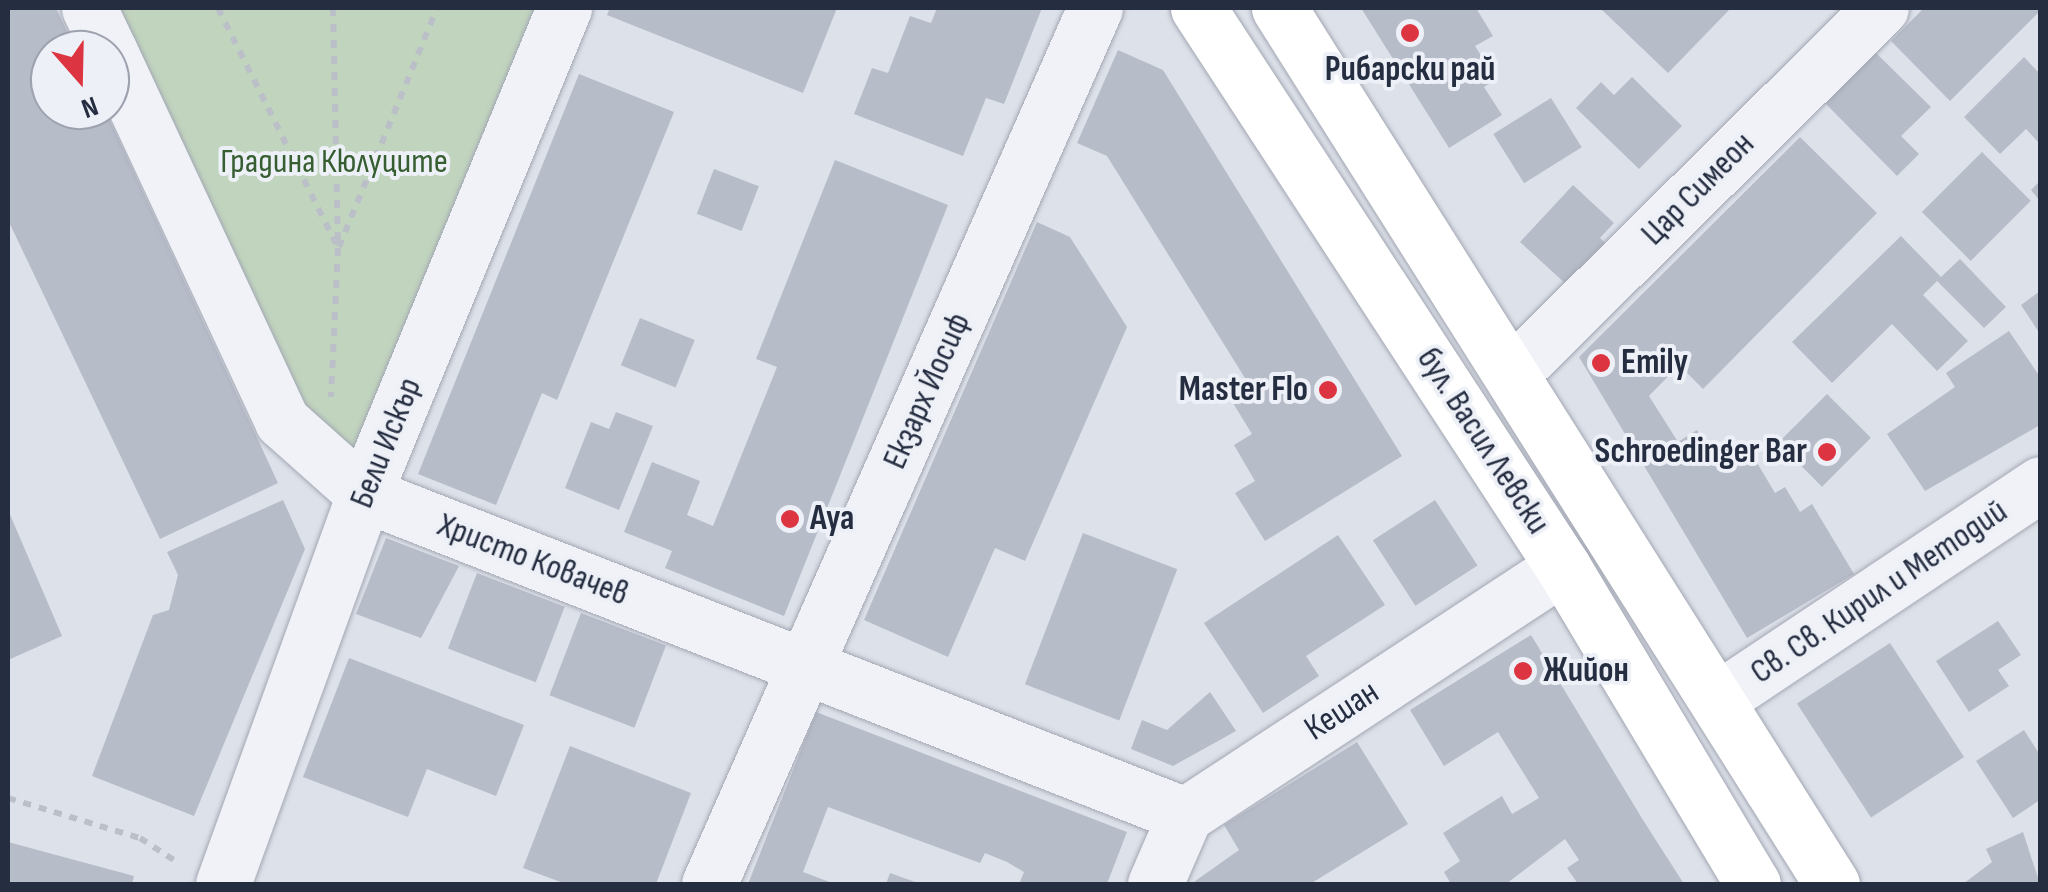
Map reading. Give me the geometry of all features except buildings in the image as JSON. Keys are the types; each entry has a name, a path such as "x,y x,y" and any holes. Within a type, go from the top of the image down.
{"main road":[{"name":"бул. Васил Левски","path":"1198,8 1564,567 1753,884"},
{"name":"бул. Васил Левски","path":"1279,8 1514,372 1832,884"}],"street":[{"name":"Бели Искър","path":"202,875 564,8"},
{"name":"Екзарх Йосиф","path":"709,884 1095,8"},
{"name":"Цар Симеон","path":"1514,372 1881,8"},
{"name":"Христо Ковачев","path":"130,94 282,421 364,494 1184,815"},
{"name":"Св. Св. Кирил и Методий","path":"1718,699 2040,484"},
{"name":"Кешан","path":"1184,815 1564,567"},
{"path":"1156,884 1184,815"}],"path":[{"path":"218,8 338,248"},
{"path":"333,8 338,248 335,409"},
{"path":"338,248 437,8"},
{"path":"8,798 140,838 202,875"}],"green space":[{"name":"Градина Кюлуците","path":"91,8 564,8 365,492 286,419 130,90 130,30 101,30"}],"place":[{"name":"Рибарски рай","path":"1410,33"},
{"name":"Emily","path":"1601,363"},
{"name":"Master Flo","path":"1328,390"},
{"name":"Schroedinger Bar","path":"1827,452"},
{"name":"Aya","path":"790,519"},
{"name":"Жийон","path":"1523,671"}]}
